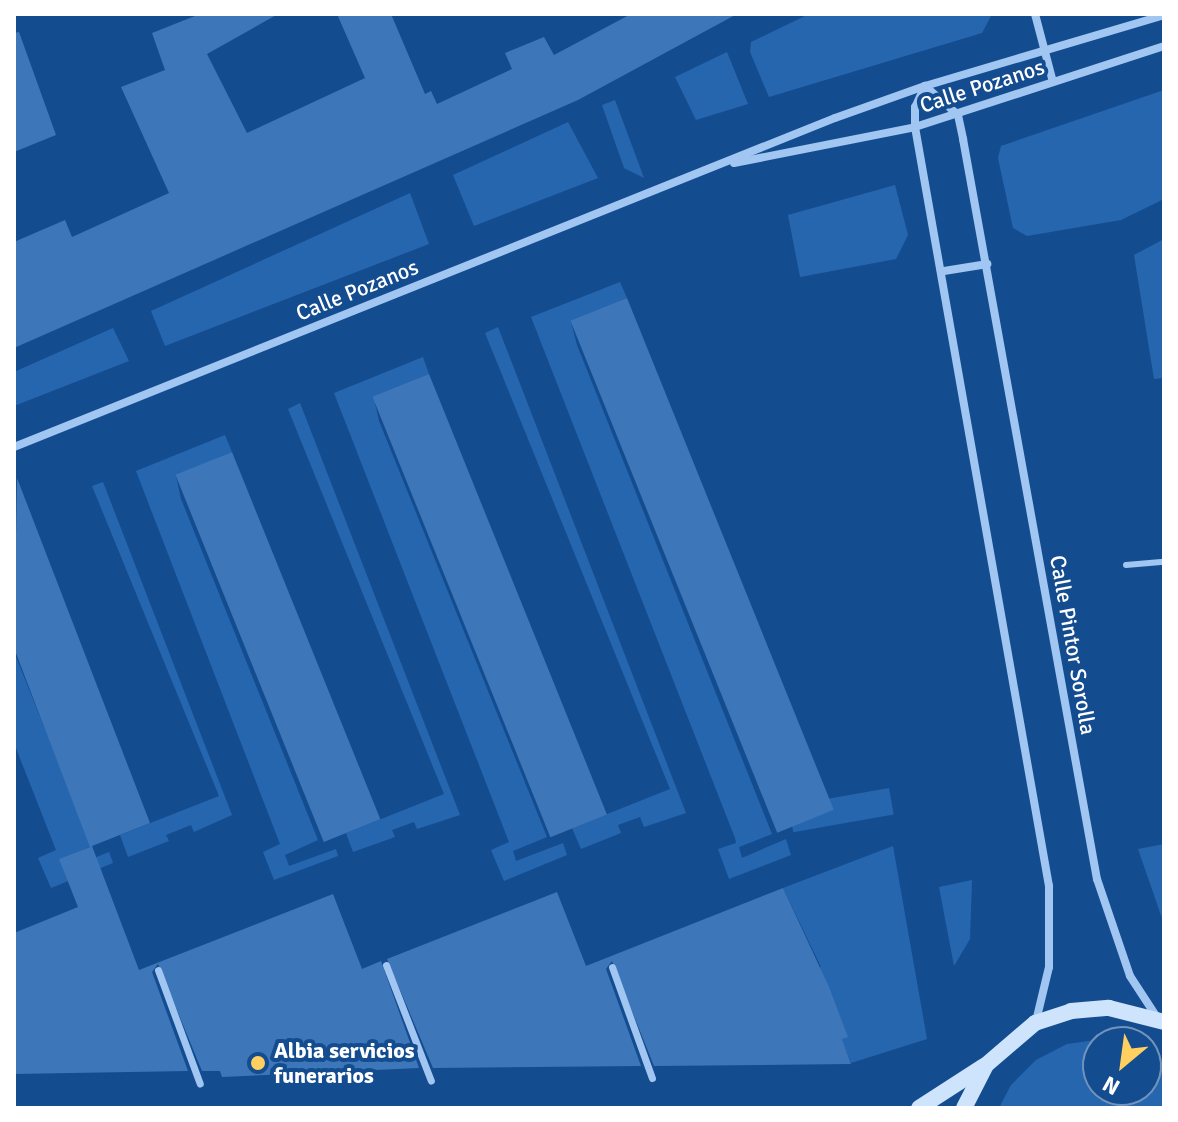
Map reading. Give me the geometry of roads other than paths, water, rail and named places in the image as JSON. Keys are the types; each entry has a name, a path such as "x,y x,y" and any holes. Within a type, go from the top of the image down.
{"main road":[{"path":"919,1108 986,1065 1035,1023 1071,1011 1109,1008 1161,1021"},
{"path":"964,1108 986,1065"}],"street":[{"path":"1035,14 1053,82"},
{"name":"Calle Pozanos","path":"14,447 714,167 925,86 1164,15"},
{"name":"Calle Pozanos","path":"714,167 915,127 1164,46"},
{"path":"958,115 925,86 915,107 915,127 944,271 1049,886 1049,967 1035,1023"},
{"name":"Calle Pintor Sorolla","path":"958,115 1097,879 1130,976 1161,1021"},
{"path":"944,271 987,264"},
{"path":"386,965 431,1081"},
{"path":"612,967 652,1078"},
{"path":"158,970 200,1084"}],"lane":[{"path":"1126,565 1164,562"}],"place":[{"name":"Albia servicios funerarios","path":"258,1063"}]}
